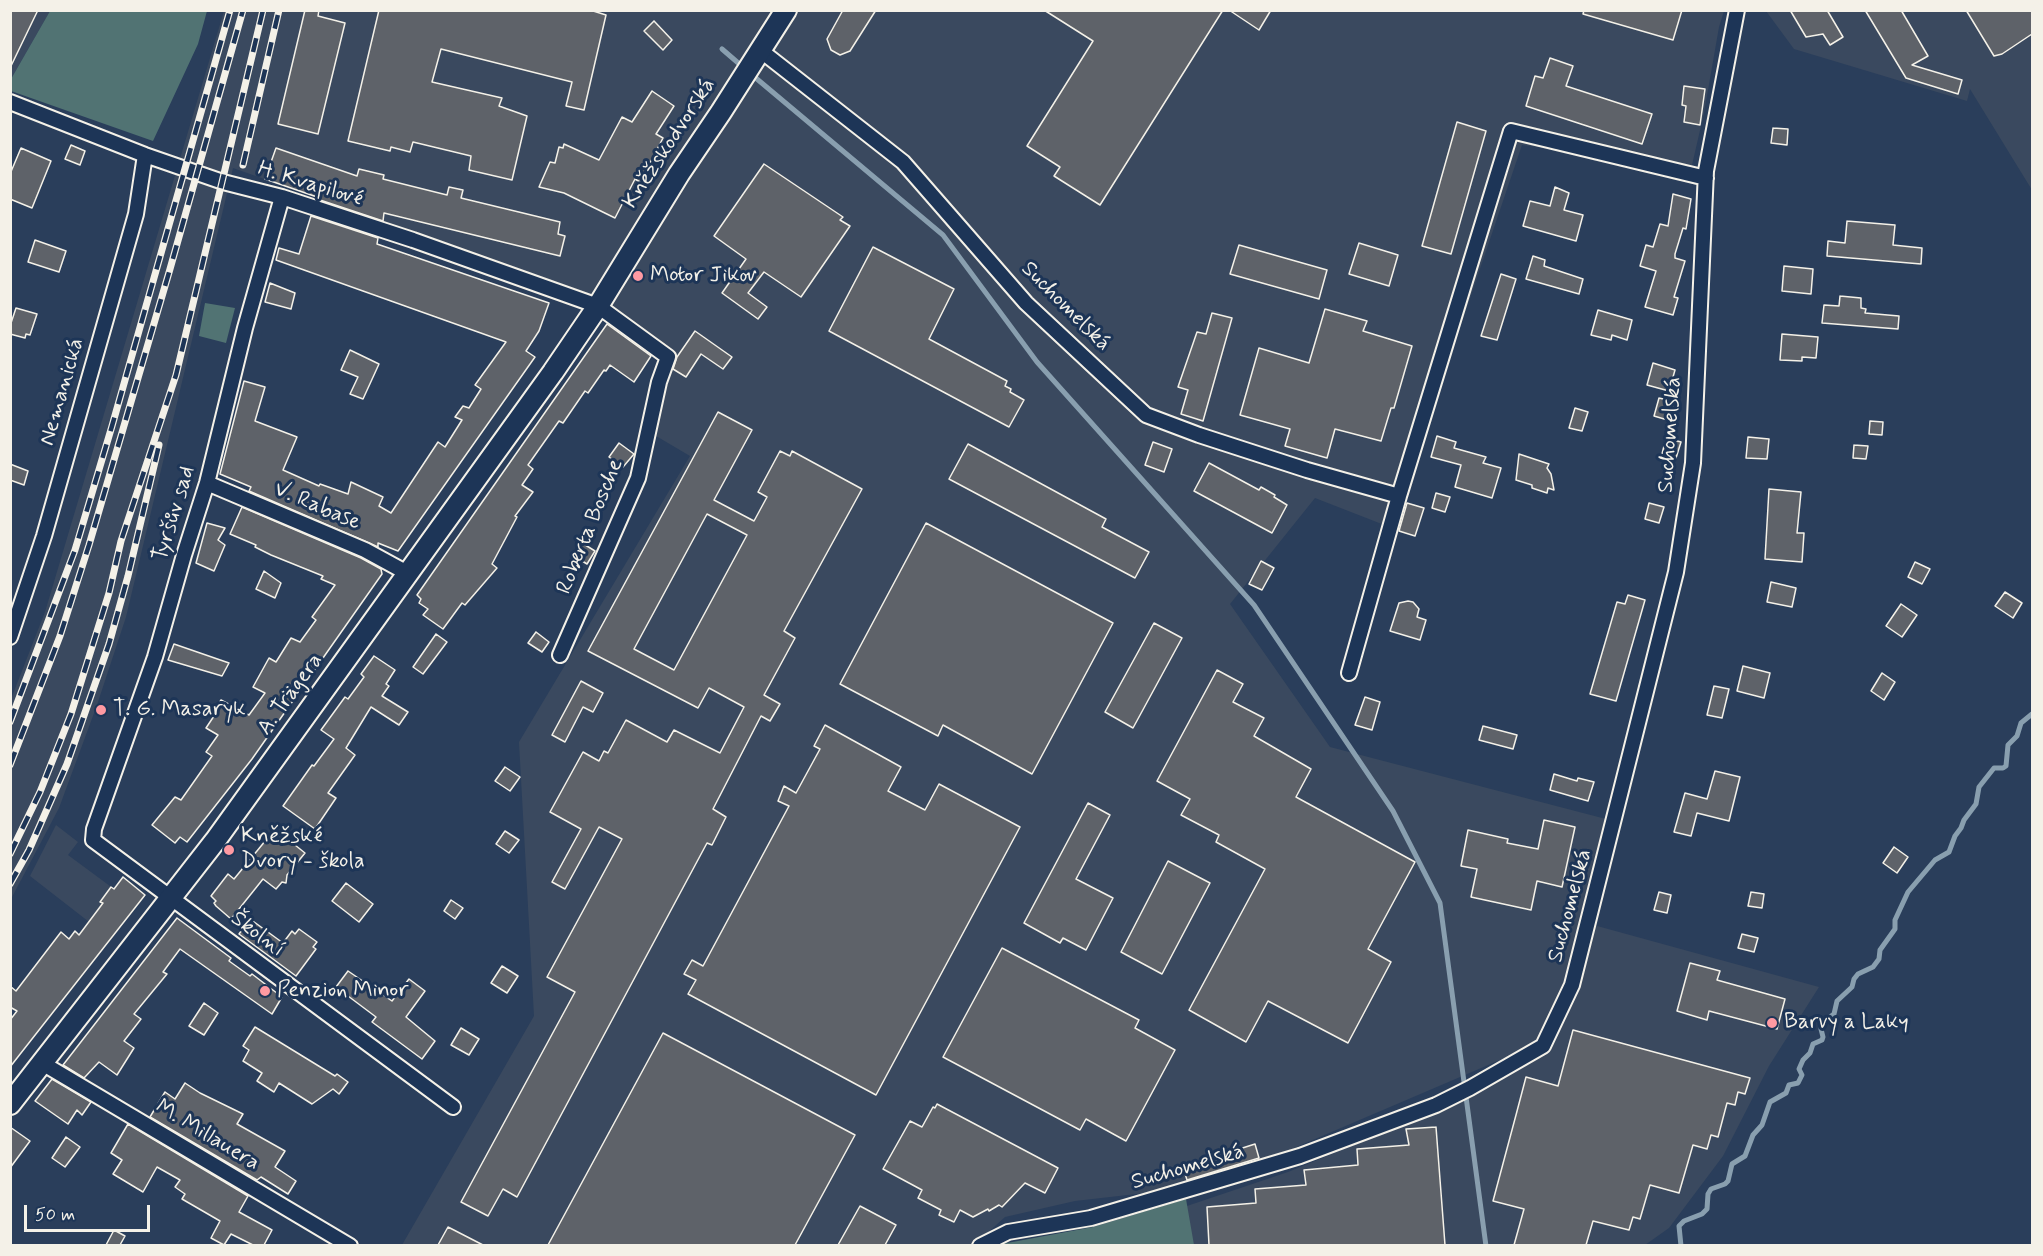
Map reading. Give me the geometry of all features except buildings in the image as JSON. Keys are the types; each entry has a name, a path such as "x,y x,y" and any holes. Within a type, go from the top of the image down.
{"street":[{"name":"Kněžskodvorská","path":"598,306 649,220 786,10"},
{"name":"Suchomelská","path":"980,1245 1008,1232 1091,1218 1300,1156 1398,1120 1457,1095 1543,1046 1572,985 1677,572 1693,463 1706,178 1737,10"},
{"name":"Suchomelská","path":"750,66 903,162 1026,303 1146,415 1307,470 1399,496"},
{"name":"H. Kvapilové","path":"10,102 145,155 222,182 282,197 414,240 598,306"},
{"path":"1349,673 1399,496 1511,131 1706,178"},
{"name":"Nemanická","path":"10,637 44,536 136,214 145,155"},
{"name":"Tyršův sad","path":"93,840 94,829 155,657 183,555 207,483 244,328 282,197"},
{"name":"A. Trägera","path":"10,1104 172,898 409,574 598,306"},
{"name":"Roberta Bosche","path":"560,655 638,478 659,382 668,357 598,306"},
{"name":"V. Rabase","path":"207,483 365,550 409,574"},
{"name":"Školní","path":"93,840 453,1107"},
{"name":"M. Millauera","path":"42,1063 350,1245"}],"shaded area":[{"path":"11,11 50,11 11,79"},
{"path":"224,11 1724,11 1692,165 1522,145 1392,528 1315,498 1230,604 1330,747 1606,819 1579,921 1819,987 1769,1066 1723,1156 1669,1228 1645,1245 1185,1245 1181,1208 1288,1172 1437,1111 1542,1042 1273,1157 1145,1193 1075,1201 1005,1217 974,1245 402,1245 534,1016 519,742 690,456 651,433 673,356 584,292 233,168 126,617 59,808 11,899 11,699 45,612"},
{"path":"1766,11 2032,11 2032,190 1970,89 1967,101 1794,49"},
{"path":"56,825 78,842 68,855 114,889 123,877 145,895 111,939 30,876"}],"green space":[{"path":"50,11 207,11 198,44 153,141 11,91 11,79"},
{"path":"205,303 235,308 226,343 199,336"},
{"path":"1186,1199 1194,1245 991,1246 1093,1227"}],"waterway":[{"path":"722,49 744,68"},
{"path":"751,74 943,235 1037,362 1254,605 1393,811 1440,903 1486,1246"},
{"path":"1681,1246 1679,1226 1707,1209 1708,1194 1711,1189 1728,1181 1732,1164 1745,1156 1753,1135 1762,1125 1770,1102 1786,1093 1789,1085 1798,1083 1802,1075 1799,1069 1803,1060 1810,1053 1813,1044 1822,1040 1822,1023 1834,1014 1837,1001 1852,987 1858,974 1873,967 1879,959 1880,950 1895,929 1895,920 1908,892 1935,860 1949,852 1955,836 1976,804 1979,787 1994,768 2006,766 2008,745 2017,736 2021,723 2032,714"}],"railway":[{"path":"10,722 75,550 230,10"},
{"path":"10,765 60,636 89,545 243,10"},
{"path":"10,854 40,792 71,714 109,593 121,541 176,375 263,10"},
{"path":"243,165 279,10"},
{"path":"10,884 29,850 67,764 109,644 128,576 159,445"}],"place":[{"name":"Motor Jikov","path":"638,276"},
{"name":"T. G. Masaryk","path":"101,710"},
{"name":"Kněžské Dvory - škola","path":"229,850"},
{"name":"Penzion Minor","path":"265,991"},
{"name":"Barvy a Laky","path":"1772,1023"}]}
